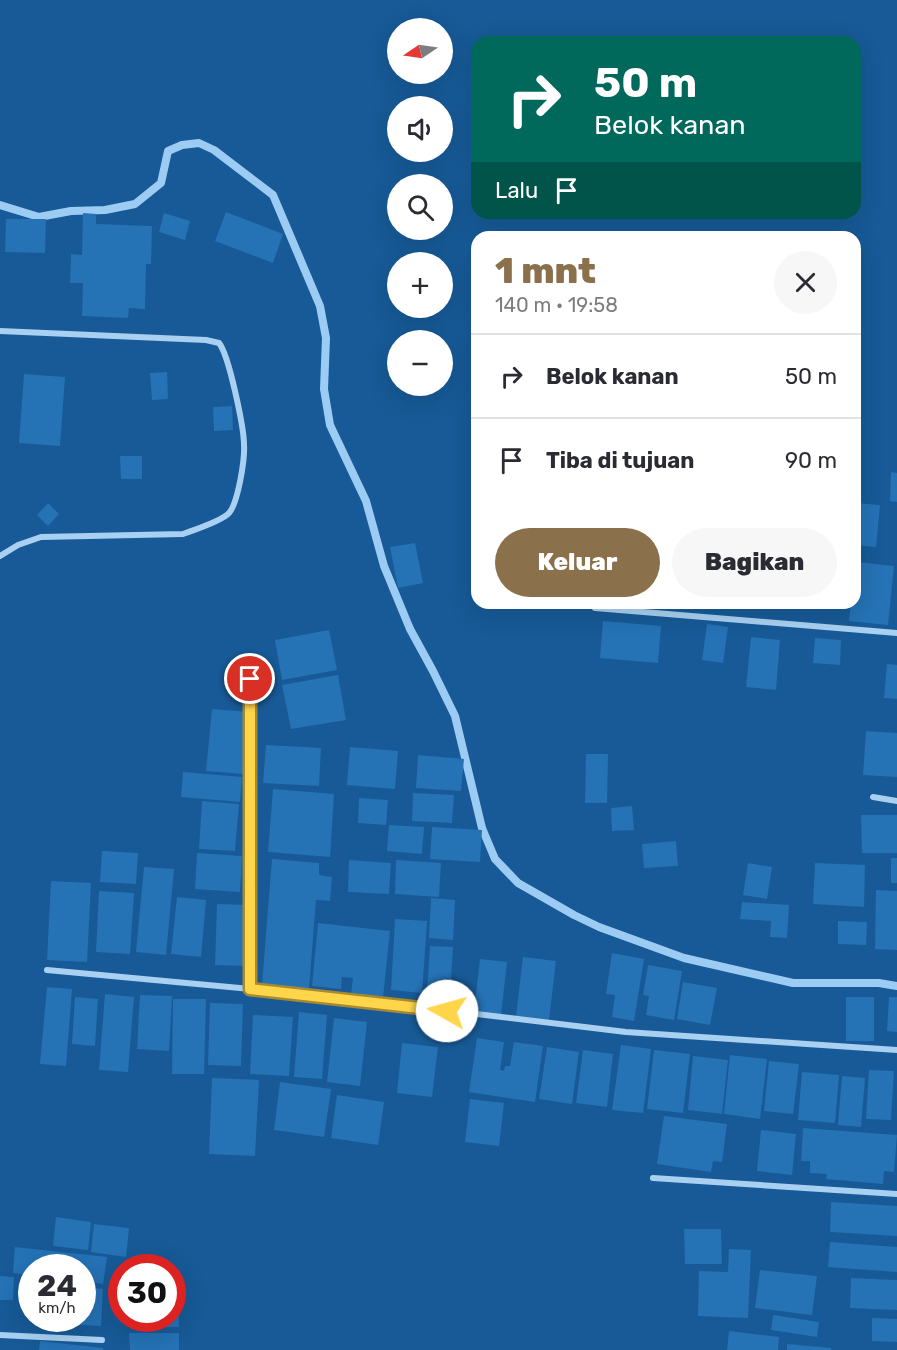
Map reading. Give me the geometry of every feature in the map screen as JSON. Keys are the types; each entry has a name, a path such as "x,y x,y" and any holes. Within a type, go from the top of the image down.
{"street":[{"path":"0,331 206,340 219,343 223,348 232,381 244,446 238,491 229,513 205,527 183,534 41,537 18,545 0,556"},
{"path":"608,609 897,633"},
{"path":"250,679 250,989"},
{"path":"873,797 897,801"},
{"path":"47,970 335,998 626,1032 897,1050"},
{"path":"653,1178 897,1194"},
{"path":"0,1335 102,1340"}],"building":[{"path":"226,212 283,234 273,263 215,241"},
{"path":"83,213 96,214 96,224 152,226 151,264 146,264 145,309 129,308 128,318 82,316 83,283 70,283 71,254 82,255"},
{"path":"164,213 190,221 185,240 159,232"},
{"path":"6,219 46,219 45,253 5,252"},
{"path":"167,372 168,399 152,400 150,373"},
{"path":"24,374 65,377 60,446 19,443"},
{"path":"232,406 233,430 214,431 213,407"},
{"path":"120,456 142,456 142,479 121,479"},
{"path":"891,472 897,473 897,502 890,501"},
{"path":"48,503 59,514 48,526 37,515"},
{"path":"861,503 880,505 876,547 861,546"},
{"path":"415,543 423,583 398,588 390,547"},
{"path":"861,563 894,566 888,625 849,621 850,609 861,609"},
{"path":"603,621 661,626 658,663 600,658"},
{"path":"707,624 728,627 723,663 702,660"},
{"path":"329,630 337,670 282,680 275,640"},
{"path":"751,637 780,640 776,690 746,687"},
{"path":"815,638 841,640 840,665 813,663"},
{"path":"887,664 897,665 897,699 884,698"},
{"path":"338,675 346,720 291,729 282,685"},
{"path":"212,709 249,712 243,774 206,771"},
{"path":"866,731 897,733 897,777 863,775"},
{"path":"266,745 321,748 319,786 263,783"},
{"path":"350,747 398,751 395,789 347,785"},
{"path":"586,754 608,754 607,803 585,803"},
{"path":"418,755 464,759 461,791 416,788"},
{"path":"183,772 242,777 240,802 181,797"},
{"path":"273,789 334,794 330,857 268,852"},
{"path":"413,793 454,795 452,823 412,821"},
{"path":"359,798 388,800 386,825 358,823"},
{"path":"202,801 239,804 235,851 199,849"},
{"path":"632,806 634,830 612,831 611,808"},
{"path":"861,815 897,815 897,853 862,853"},
{"path":"389,825 424,827 422,854 387,851"},
{"path":"432,827 482,830 480,862 430,859"},
{"path":"676,841 678,866 644,868 642,844"},
{"path":"102,851 138,853 136,884 100,882"},
{"path":"197,853 242,856 240,892 195,889"},
{"path":"891,858 897,858 897,883 891,883"},
{"path":"272,859 319,863 319,875 332,877 330,901 316,900 309,989 262,985"},
{"path":"349,860 391,863 389,894 348,892"},
{"path":"396,860 441,863 439,897 395,894"},
{"path":"748,863 772,867 767,899 743,895"},
{"path":"815,863 865,865 864,907 813,904"},
{"path":"144,867 174,869 166,955 136,952"},
{"path":"51,881 91,883 87,962 47,960"},
{"path":"876,890 897,891 897,950 875,949"},
{"path":"99,891 134,893 130,954 96,952"},
{"path":"177,897 206,900 201,957 171,954"},
{"path":"431,898 455,900 453,940 429,938"},
{"path":"742,902 789,905 787,938 770,937 771,921 740,919"},
{"path":"217,904 248,905 246,966 215,965"},
{"path":"395,919 427,921 422,993 391,990"},
{"path":"838,921 867,922 866,945 838,944"},
{"path":"318,923 390,931 383,998 351,995 353,978 342,977 341,989 312,986"},
{"path":"430,946 453,947 450,995 427,994"},
{"path":"612,953 644,959 634,1021 612,1017 615,995 606,994"},
{"path":"523,957 556,961 549,1020 516,1016"},
{"path":"480,959 507,962 501,1015 474,1012"},
{"path":"648,965 682,971 674,1020 646,1015 649,996 643,995"},
{"path":"683,982 717,988 710,1025 677,1019"},
{"path":"47,987 72,989 66,1066 40,1064"},
{"path":"105,994 134,997 128,1072 99,1070"},
{"path":"140,995 172,996 169,1051 137,1049"},
{"path":"75,997 98,999 95,1046 72,1044"},
{"path":"846,997 874,997 874,1041 846,1041"},
{"path":"889,997 897,997 897,1032 887,1031"},
{"path":"173,999 206,999 204,1074 172,1074"},
{"path":"210,1003 243,1004 241,1066 208,1065"},
{"path":"299,1012 327,1015 322,1079 294,1077"},
{"path":"253,1015 293,1017 289,1076 250,1074"},
{"path":"334,1018 367,1022 360,1086 327,1082"},
{"path":"477,1038 504,1042 500,1070 504,1071 505,1066 510,1066 514,1042 543,1046 535,1102 469,1092"},
{"path":"402,1043 438,1047 432,1097 397,1093"},
{"path":"621,1045 651,1049 643,1113 612,1110"},
{"path":"547,1047 579,1052 572,1104 539,1099"},
{"path":"583,1050 613,1054 607,1107 576,1103"},
{"path":"654,1050 690,1054 683,1113 647,1109"},
{"path":"730,1055 767,1059 760,1119 724,1114"},
{"path":"693,1056 728,1060 722,1114 688,1110"},
{"path":"769,1061 799,1064 793,1114 764,1111"},
{"path":"869,1070 894,1071 891,1120 866,1119"},
{"path":"802,1072 839,1075 835,1123 798,1120"},
{"path":"842,1076 865,1078 861,1127 838,1125"},
{"path":"212,1078 259,1080 255,1156 209,1154"},
{"path":"280,1082 331,1089 324,1137 274,1130"},
{"path":"337,1095 384,1102 378,1145 331,1138"},
{"path":"470,1099 504,1103 499,1146 465,1142"},
{"path":"664,1116 727,1124 722,1162 713,1161 711,1172 657,1164"},
{"path":"803,1128 897,1135 894,1172 884,1171 883,1184 826,1179 827,1174 810,1173 810,1161 801,1161"},
{"path":"761,1130 796,1134 792,1175 757,1171"},
{"path":"831,1202 897,1206 897,1236 830,1232"},
{"path":"56,1217 91,1222 88,1250 53,1246"},
{"path":"94,1224 129,1228 126,1254 91,1252"},
{"path":"684,1229 721,1229 722,1264 685,1264"},
{"path":"830,1242 897,1247 897,1272 828,1267"},
{"path":"15,1247 79,1254 18,1254 18,1274 13,1273"},
{"path":"729,1249 751,1250 748,1318 698,1316 699,1271 728,1272"},
{"path":"96,1256 107,1257 103,1284 96,1283"},
{"path":"760,1270 817,1276 812,1315 755,1308"},
{"path":"0,1276 14,1277 13,1300 0,1300"},
{"path":"851,1278 897,1280 897,1310 850,1308"},
{"path":"96,1288 103,1289 101,1326 96,1326"},
{"path":"773,1315 819,1322 817,1337 771,1330"},
{"path":"872,1318 897,1319 897,1342 872,1341"},
{"path":"729,1331 779,1337 778,1350 727,1350"},
{"path":"129,1333 179,1333 179,1350 130,1350"},
{"path":"40,1341 103,1348 103,1350 39,1350"},
{"path":"787,1344 831,1348 831,1350 787,1350"}],"waterway":[{"path":"0,205 39,217 71,211 105,210 135,204 161,183 168,151 182,145 199,143 214,150 273,195 320,306 326,338 324,389 330,425 366,501 384,566 410,629 455,716 482,828 495,859 518,883 574,915 599,927 684,958 793,983 879,983 897,986"}],"route":[{"path":"250,679 250,989 447,1011"}]}
